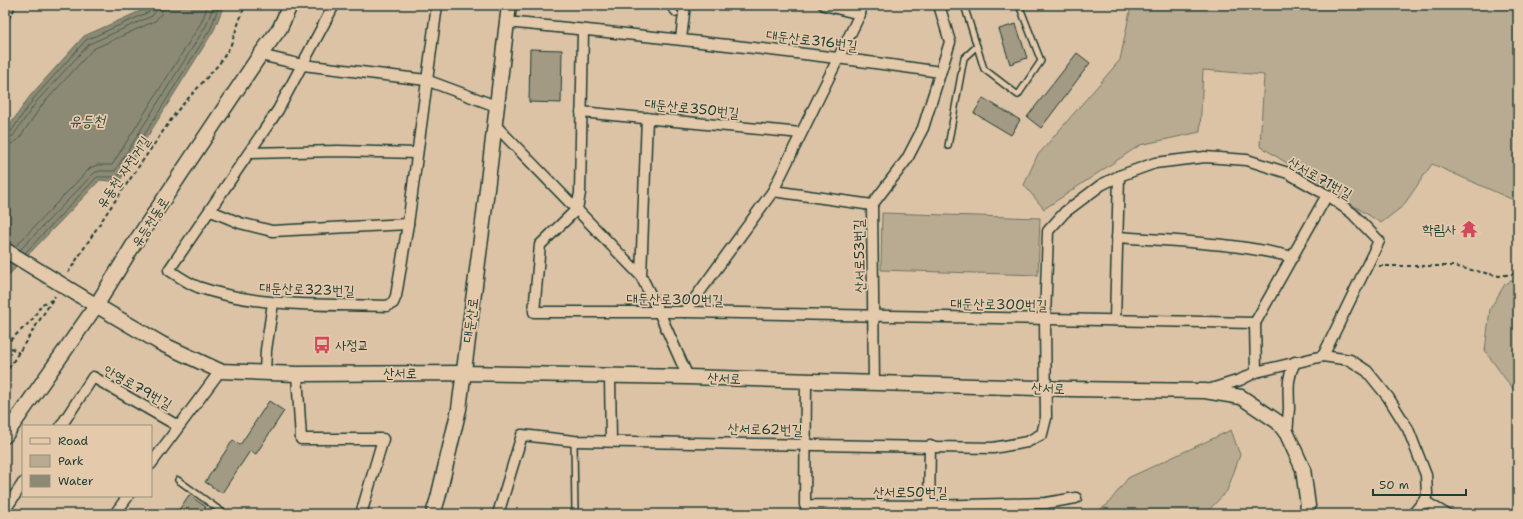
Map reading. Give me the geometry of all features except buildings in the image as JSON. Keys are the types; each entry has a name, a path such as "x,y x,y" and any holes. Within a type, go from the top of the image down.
{"main road":[{"name":"유등천동로","path":"5,436 96,306 134,244 260,55 280,28 290,5"},
{"name":"대둔산로","path":"433,514 459,408 509,5"},
{"name":"산서로","path":"5,250 96,306 162,344 220,371 297,374 463,373 688,377 1205,392 1241,397 1278,422 1287,434 1303,469 1308,506 1306,514"}],"street":[{"name":"대둔산로323번길","path":"334,5 278,110 169,270 197,286 250,300 273,303 387,306 393,303 396,296 408,224 426,80 438,5"},
{"path":"681,39 685,5"},
{"path":"685,312 773,191 861,10 824,5"},
{"name":"산서로53번길","path":"874,383 872,205 907,159 922,128 950,42 939,5"},
{"name":"대둔산로316번길","path":"506,22 681,39 839,57 940,72"},
{"path":"577,209 580,193 583,30"},
{"path":"260,55 303,65 426,80 496,106"},
{"name":"대둔산로350번길","path":"581,112 801,133"},
{"path":"641,276 648,118"},
{"path":"494,124 641,276 660,312 688,377"},
{"path":"250,153 338,151 417,153"},
{"name":"산서로71번길","path":"1046,388 1045,319 1048,231 1065,212 1101,185 1119,176 1155,164 1205,157 1247,160 1288,173 1327,195 1352,213 1379,241 1322,356"},
{"path":"1115,320 1119,176"},
{"path":"773,191 872,205"},
{"path":"1256,372 1254,324 1327,195"},
{"name":"대둔산로300번길","path":"577,209 540,245 534,312 685,312 1254,324"},
{"path":"210,211 240,223 272,231 408,224"},
{"path":"1117,237 1215,244 1267,250 1293,256"},
{"path":"265,372 266,350 273,303"},
{"path":"1205,392 1240,380 1256,372 1322,356 1350,360 1367,371 1388,397 1408,429 1426,475 1427,494 1413,514"},
{"path":"1287,434 1289,408 1288,388 1290,372 1295,362"},
{"path":"152,463 220,371"},
{"path":"297,374 301,439 383,439 361,514"},
{"path":"610,376 611,441"},
{"name":"안영로79번길","path":"62,425 93,377 178,426"},
{"name":"산서로50번길","path":"806,381 805,507 1046,503 1076,498"},
{"name":"산서로62번길","path":"498,514 522,435 574,440 993,448 1027,442 1042,434 1046,418 1046,388"},
{"path":"930,446 930,506"},
{"path":"5,510 22,484"},
{"path":"115,514 127,497"},
{"path":"1424,500 1446,514"}],"lane":[{"path":"667,5 676,14"},
{"path":"964,5 984,69 1018,95 1041,61 1019,5"},
{"path":"948,146 964,58 977,46"},
{"path":"574,440 575,514"},
{"path":"178,480 224,514"}],"path":[{"path":"5,24 17,5"},
{"name":"유동천 자전거길","path":"67,275 106,214 177,111 219,64 230,47 245,5"},
{"path":"1367,266 1453,266 1499,276 1513,274 1518,270"},
{"path":"5,374 56,294"},
{"path":"19,353 5,345 32,320 42,304 52,300"}],"green space":[{"path":"1121,5 1518,5 1518,202 1432,164 1403,206 1381,223 1260,146 1264,75 1203,70 1200,132 1140,145 1044,209 1024,185 1037,156 1120,60 1130,11"},
{"path":"882,213 1040,218 1038,275 881,270"},
{"path":"1518,278 1518,396 1485,351 1490,309 1505,284"},
{"path":"1231,430 1240,455 1227,491 1205,514 1093,514 1107,505 1128,478"}],"water":[{"name":"유등천","path":"149,5 224,5 214,30 119,182 100,180 5,279 5,132 30,96 84,36 147,8"}],"place":[{"name":"학림사","path":"1469,229"},
{"name":"사정교","path":"322,345"}]}
